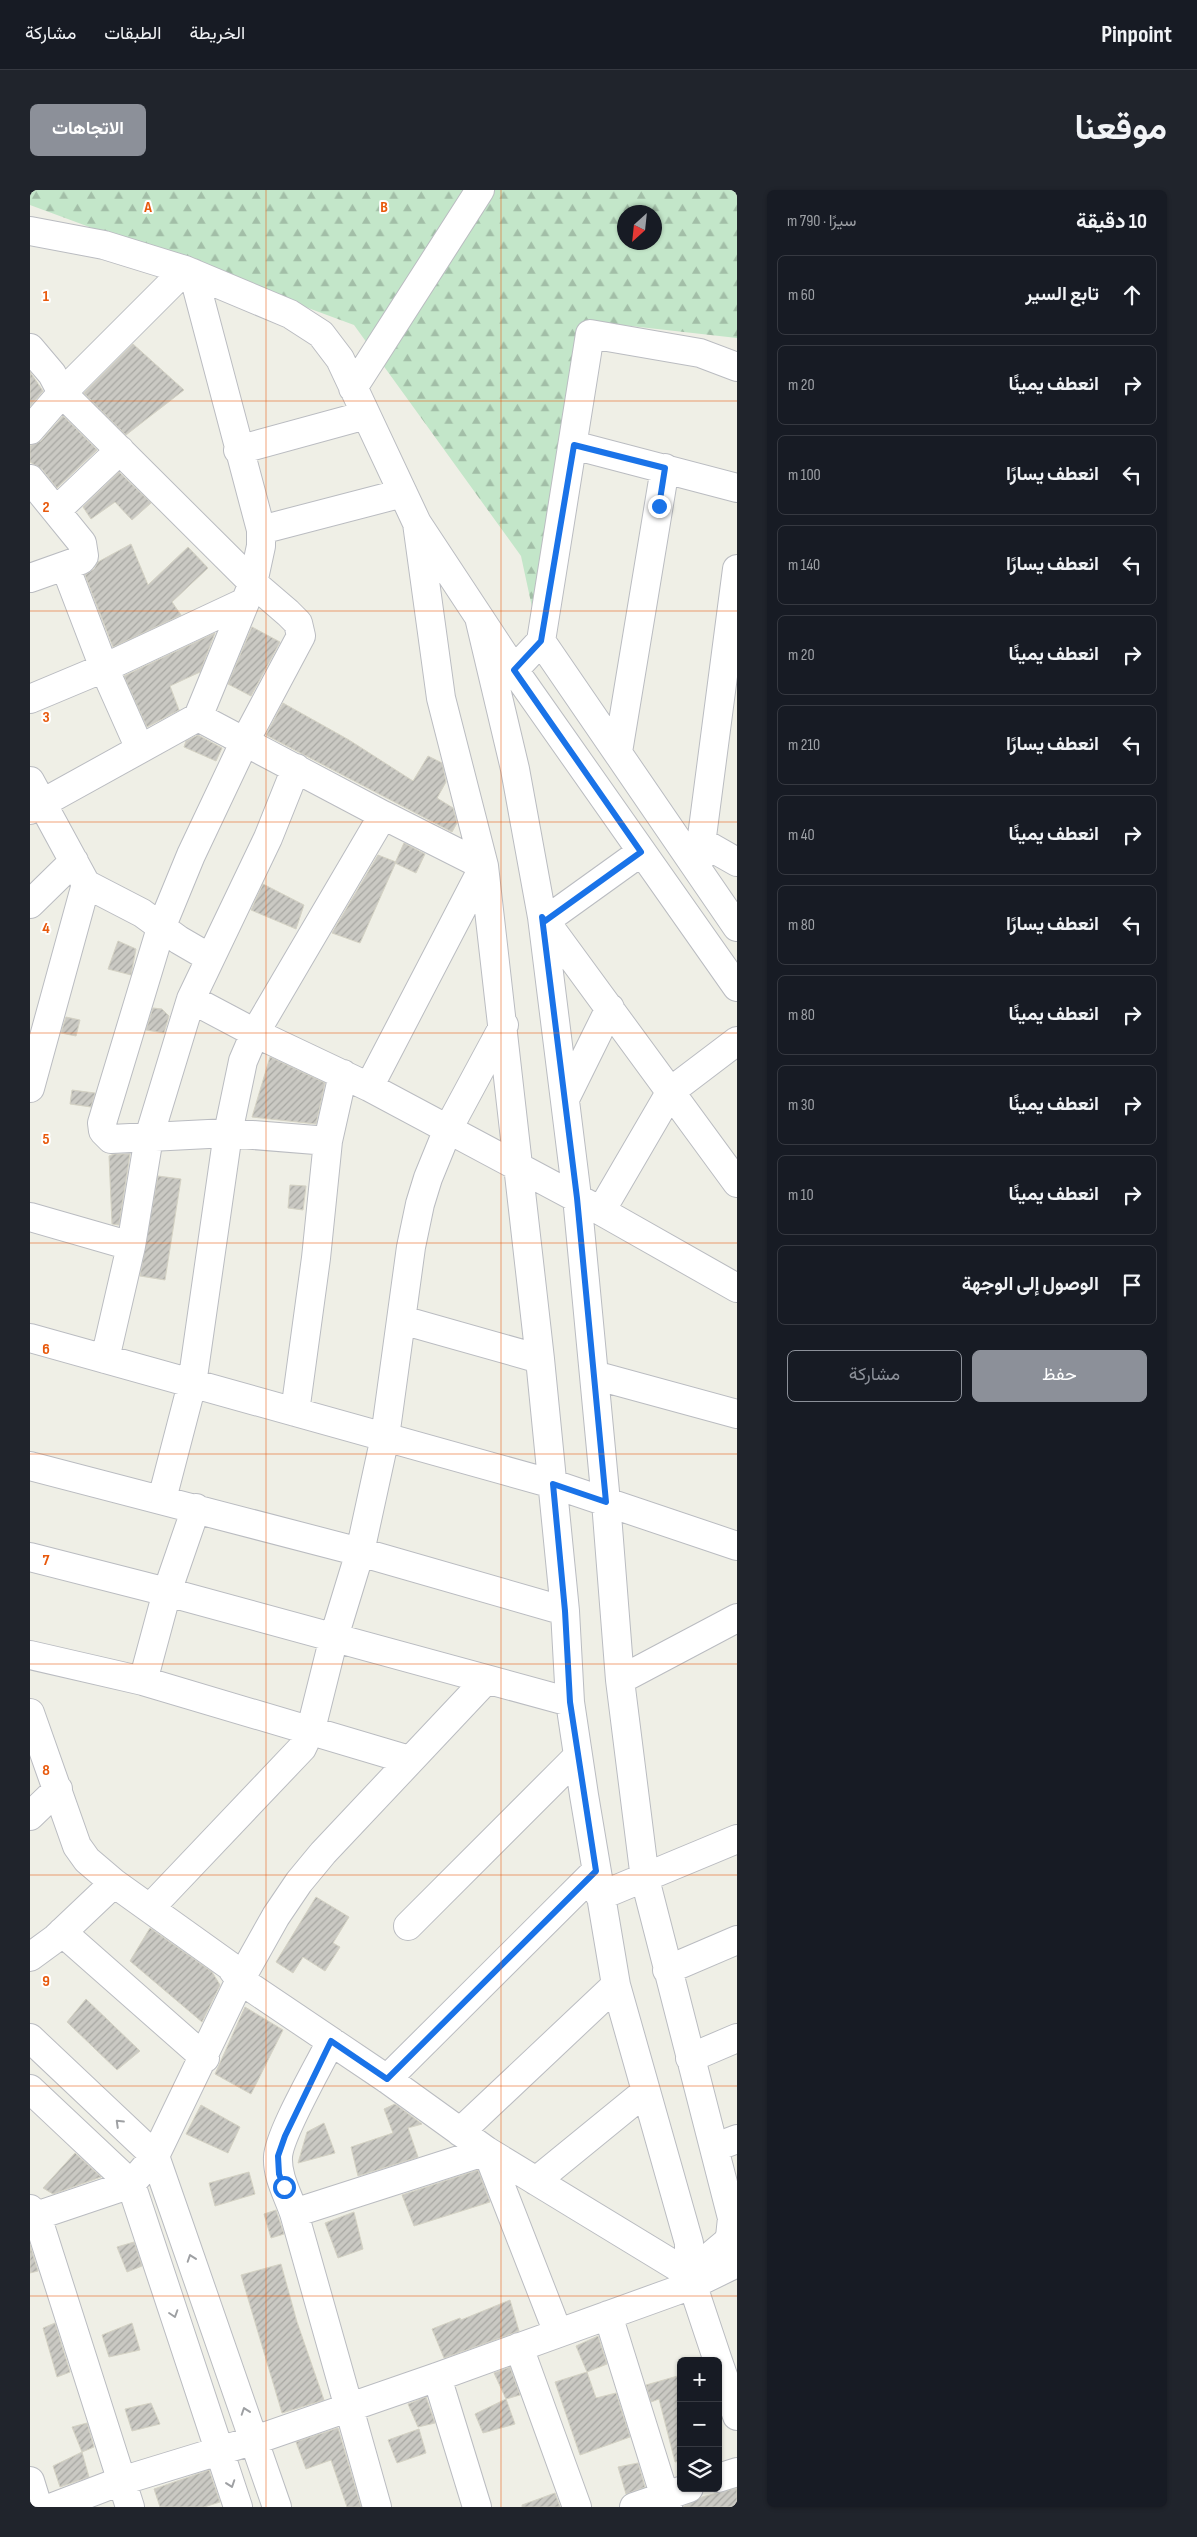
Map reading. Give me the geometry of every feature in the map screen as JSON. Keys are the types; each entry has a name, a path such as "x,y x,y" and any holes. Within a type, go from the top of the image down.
{"street":[{"path":"353,388 480,190"},
{"path":"30,231 104,245 189,272 290,314 320,334 340,359 417,523 514,670 737,987"},
{"path":"30,430 62,393 189,272"},
{"path":"189,272 261,530 261,546 249,592 198,716 140,749 34,798 80,873 142,913 161,928 210,958"},
{"path":"514,670 541,641 574,445 590,334 700,353 737,367"},
{"path":"30,348 52,374 62,393 120,450 249,592 293,618 298,623 301,636 244,743 191,855 161,928 102,1123 104,1131 111,1139 228,1132 328,1141"},
{"path":"238,450 366,415"},
{"path":"574,445 737,488"},
{"path":"56,511 120,450"},
{"path":"618,752 665,468"},
{"path":"30,479 84,548 81,560 30,578"},
{"path":"261,530 403,492"},
{"path":"417,523 440,698 484,866 504,1025 553,1484 565,1611 570,1702 598,1883 616,1984 644,2092 689,2243 691,2279 717,2357"},
{"path":"65,566 104,668 140,749"},
{"path":"699,854 737,569"},
{"path":"30,699 104,668 249,592"},
{"path":"479,617 515,769 544,919 577,1198 606,1502 620,1680 644,1879 690,2058 726,2143 732,2227 726,2243 691,2279"},
{"path":"541,641 618,752 699,854 737,927"},
{"path":"198,716 244,743 484,866"},
{"path":"105,1359 131,1246 149,1138 191,999 268,838 296,768"},
{"path":"162,1499 192,1384 228,1132 243,1061 254,1033 383,815"},
{"path":"544,919 641,852"},
{"path":"699,854 737,862"},
{"path":"369,1087 484,866"},
{"path":"30,904 80,873"},
{"path":"30,1088 80,873"},
{"path":"544,919 737,1183"},
{"path":"191,999 254,1033 369,1087 519,1166 601,1210 737,1288"},
{"path":"565,1099 610,1008"},
{"path":"150,1908 302,1748 311,1729 334,1637 360,1552 385,1437 411,1247 420,1204 428,1178 448,1129 504,1025"},
{"path":"601,1210 671,1091 737,1041"},
{"path":"295,1412 316,1258 328,1141 343,1074"},
{"path":"30,1217 131,1246"},
{"path":"402,1320 540,1359"},
{"path":"30,1338 553,1484 737,1546"},
{"path":"594,1375 737,1414"},
{"path":"30,1466 360,1552 565,1611"},
{"path":"143,1681 167,1592 196,1508"},
{"path":"30,1557 167,1592 570,1702"},
{"path":"620,1680 737,1618"},
{"path":"30,1655 143,1681 311,1729 409,1760"},
{"path":"130,2507 32,2214 131,2184 155,2156 204,2058 240,1980 276,1916 299,1882 409,1760 486,1680"},
{"path":"30,1712 77,1846 88,1860 114,1882 230,1966 240,1980 387,2079 487,2151 691,2279"},
{"path":"408,1926 578,1756"},
{"path":"30,1816 58,1789"},
{"path":"387,2079 598,1883 644,1879 737,1839"},
{"path":"30,1957 62,1932 114,1882"},
{"path":"62,1932 204,2058"},
{"path":"667,1970 737,1940"},
{"path":"460,2132 616,1984"},
{"path":"30,2038 155,2156 277,2507"},
{"path":"690,2058 737,2038"},
{"path":"331,2041 285,2136 278,2156 279,2174 294,2212 377,2507"},
{"path":"30,2089 131,2184 238,2507"},
{"path":"536,2181 644,2092"},
{"path":"294,2212 487,2151"},
{"path":"487,2151 558,2333"},
{"path":"53,2507 121,2482 255,2440 348,2406 437,2377 608,2315 691,2279 737,2263"},
{"path":"608,2315 674,2497 634,2507"},
{"path":"519,2347 577,2507"},
{"path":"722,2373 737,2416"},
{"path":"437,2377 477,2507"},
{"path":"722,2477 737,2472"},
{"path":"30,2481 38,2507"}],"green space":[{"path":"30,190 737,190 737,338 604,323 535,621 521,556 354,325 30,205"}],"building":[{"path":"133,344 184,390 126,435 84,393"},
{"path":"30,372 43,391 30,406"},
{"path":"63,416 97,450 57,488 42,469 30,462 30,446 41,441"},
{"path":"119,472 151,503 132,520 115,502 91,519 83,507"},
{"path":"131,544 148,585 188,547 208,568 172,602 181,615 113,647 85,575 94,569 98,562"},
{"path":"252,627 280,642 251,696 228,684"},
{"path":"215,633 200,672 170,686 179,710 147,727 124,676"},
{"path":"283,703 349,740 413,781 428,756 442,763 446,782 437,798 453,808 457,823 452,832 266,735"},
{"path":"198,735 222,748 216,761 184,747 186,741"},
{"path":"404,843 425,854 416,873 395,863"},
{"path":"378,855 396,862 360,943 332,933"},
{"path":"263,884 304,905 296,929 251,910"},
{"path":"118,941 136,949 131,975 108,969"},
{"path":"153,1008 162,1009 169,1016 164,1033 146,1030"},
{"path":"66,1017 80,1020 76,1036 61,1033"},
{"path":"270,1057 325,1083 316,1124 252,1117"},
{"path":"72,1090 95,1093 91,1107 70,1104"},
{"path":"114,1154 130,1154 119,1225 112,1224 109,1156"},
{"path":"158,1176 181,1179 165,1280 140,1276"},
{"path":"290,1185 306,1186 303,1210 288,1208"},
{"path":"316,1897 349,1917 333,1943 340,1947 325,1971 303,1957 293,1973 276,1962"},
{"path":"150,1928 212,1972 220,1985 202,2022 130,1961"},
{"path":"86,1999 140,2051 117,2070 67,2022"},
{"path":"245,2007 283,2030 251,2094 215,2074"},
{"path":"395,2104 422,2124 408,2128 418,2157 358,2176 351,2147 393,2133 384,2109"},
{"path":"201,2105 240,2127 228,2153 186,2134"},
{"path":"324,2123 335,2153 298,2163 307,2132"},
{"path":"75,2153 101,2177 53,2194 43,2188"},
{"path":"478,2170 490,2202 414,2226 402,2195"},
{"path":"249,2172 255,2194 215,2206 209,2183"},
{"path":"276,2210 284,2234 271,2238 264,2214"},
{"path":"354,2212 363,2249 338,2258 325,2223"},
{"path":"134,2242 142,2266 127,2272 117,2247"},
{"path":"30,2245 38,2271 30,2273"},
{"path":"281,2264 297,2322 324,2400 282,2413 241,2275"},
{"path":"510,2300 519,2331 444,2358 432,2329 460,2318 461,2320"},
{"path":"55,2323 70,2372 57,2377 43,2328"},
{"path":"132,2323 140,2350 109,2357 102,2335"},
{"path":"598,2336 607,2364 587,2372 576,2346"},
{"path":"510,2367 520,2395 506,2399 494,2373"},
{"path":"587,2372 596,2398 616,2393 630,2437 580,2455 555,2382"},
{"path":"677,2376 677,2462 675,2462 659,2399 651,2402 646,2385"},
{"path":"426,2397 435,2423 418,2427 408,2404"},
{"path":"506,2399 515,2424 483,2433 475,2414"},
{"path":"151,2403 160,2424 132,2431 125,2409"},
{"path":"87,2423 94,2447 82,2452 72,2427"},
{"path":"338,2428 361,2507 347,2507 331,2460 306,2469 296,2442"},
{"path":"419,2429 426,2453 397,2463 388,2440"},
{"path":"82,2452 89,2477 60,2487 53,2466"},
{"path":"638,2463 645,2487 626,2494 618,2467"},
{"path":"209,2470 220,2502 204,2507 160,2507 154,2489"},
{"path":"737,2488 737,2507 683,2507 702,2497"},
{"path":"555,2493 560,2507 522,2507 522,2505"}],"route":[{"path":"284,2187 279,2174 278,2156 285,2136 331,2041 387,2079 596,1871 570,1702 565,1611 553,1484 606,1502 577,1198 542,917 545,921 641,852 514,670 541,641 574,445 665,468 659,506"}]}
